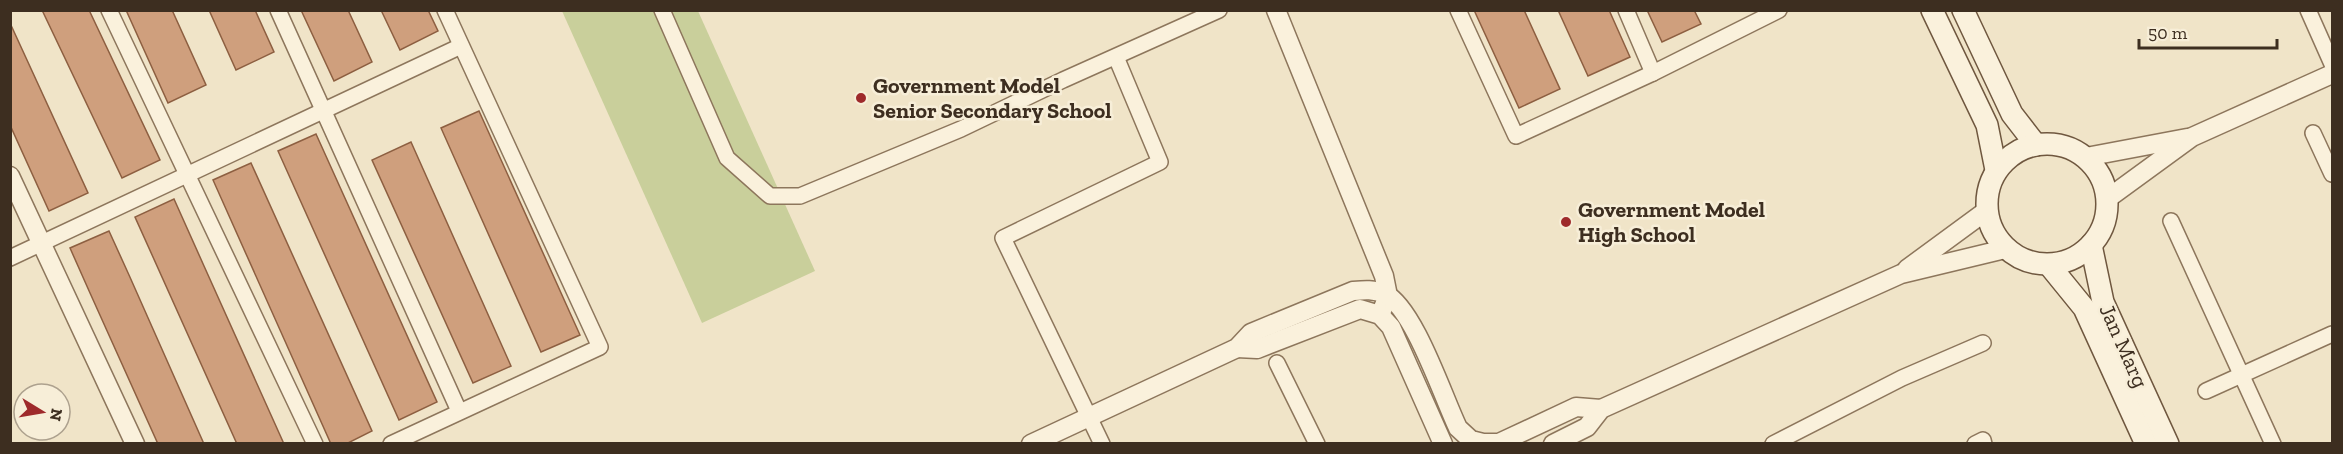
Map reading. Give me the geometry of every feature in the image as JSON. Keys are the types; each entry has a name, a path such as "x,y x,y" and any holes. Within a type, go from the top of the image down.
{"main road":[{"path":"1932,10 1987,125 1996,170"},
{"path":"1963,10 2012,114 2036,145"},
{"path":"2050,143 2065,146 2086,157 2100,176 2107,199 2104,223 2091,245 2074,258 2049,265 2017,258 2005,249 1992,232 1986,211 1988,186 1996,170 2018,150 2036,145 2050,143"},
{"name":"Jan Marg","path":"2091,245 2103,302 2168,444"},
{"name":"Jan Marg","path":"2049,265 2084,308 2146,444"}],"street":[{"path":"109,10 315,444"},
{"path":"278,10 459,411"},
{"path":"391,444 600,347 445,10"},
{"path":"662,10 727,158 770,196 800,196 961,129 1219,10"},
{"path":"1276,10 1384,276 1388,296 1380,315"},
{"path":"1458,10 1516,136 1779,10"},
{"path":"1626,10 1653,72"},
{"path":"2308,10 2332,64"},
{"path":"10,258 461,46"},
{"path":"1102,444 1003,238 1160,162 1116,57"},
{"path":"2107,199 2192,137 2332,74"},
{"path":"2313,133 2332,174"},
{"path":"2086,157 2192,137"},
{"path":"10,176 135,444"},
{"path":"1901,274 1986,211"},
{"path":"2171,221 2273,444"},
{"path":"1553,444 1587,427 1601,409 1901,274 2005,249"},
{"path":"1030,444 1237,348 1251,333 1353,291 1367,290 1388,296 1405,313 1458,428 1471,442 1499,443 1576,407 1601,409"},
{"path":"1237,348 1257,349 1359,309 1380,315 1391,327 1443,444"},
{"path":"2206,392 2332,334"},
{"path":"1773,444 1902,378 1983,343"},
{"path":"1277,363 1317,444"}],"green space":[{"path":"562,11 698,11 815,271 702,323"}],"building":[{"path":"42,10 89,10 160,160 122,178"},
{"path":"126,10 172,10 206,85 168,103"},
{"path":"209,10 255,10 274,52 236,70"},
{"path":"301,10 348,10 372,62 334,81"},
{"path":"381,10 428,10 438,31 400,50"},
{"path":"1474,10 1524,10 1560,89 1519,108"},
{"path":"1558,10 1609,10 1630,57 1588,76"},
{"path":"1647,10 1694,10 1701,24 1662,42"},
{"path":"10,23 88,193 49,211 10,125"},
{"path":"479,111 580,335 541,352 441,128"},
{"path":"316,134 437,402 399,420 278,151"},
{"path":"411,142 511,366 473,383 372,160"},
{"path":"251,163 372,431 346,444 331,444 213,180"},
{"path":"174,199 284,444 237,444 135,217"},
{"path":"109,231 204,444 158,444 90,293 70,248"}],"place":[{"name":"Government Model Senior Secondary School","path":"861,98"},
{"name":"Government Model High School","path":"1566,222"}]}
